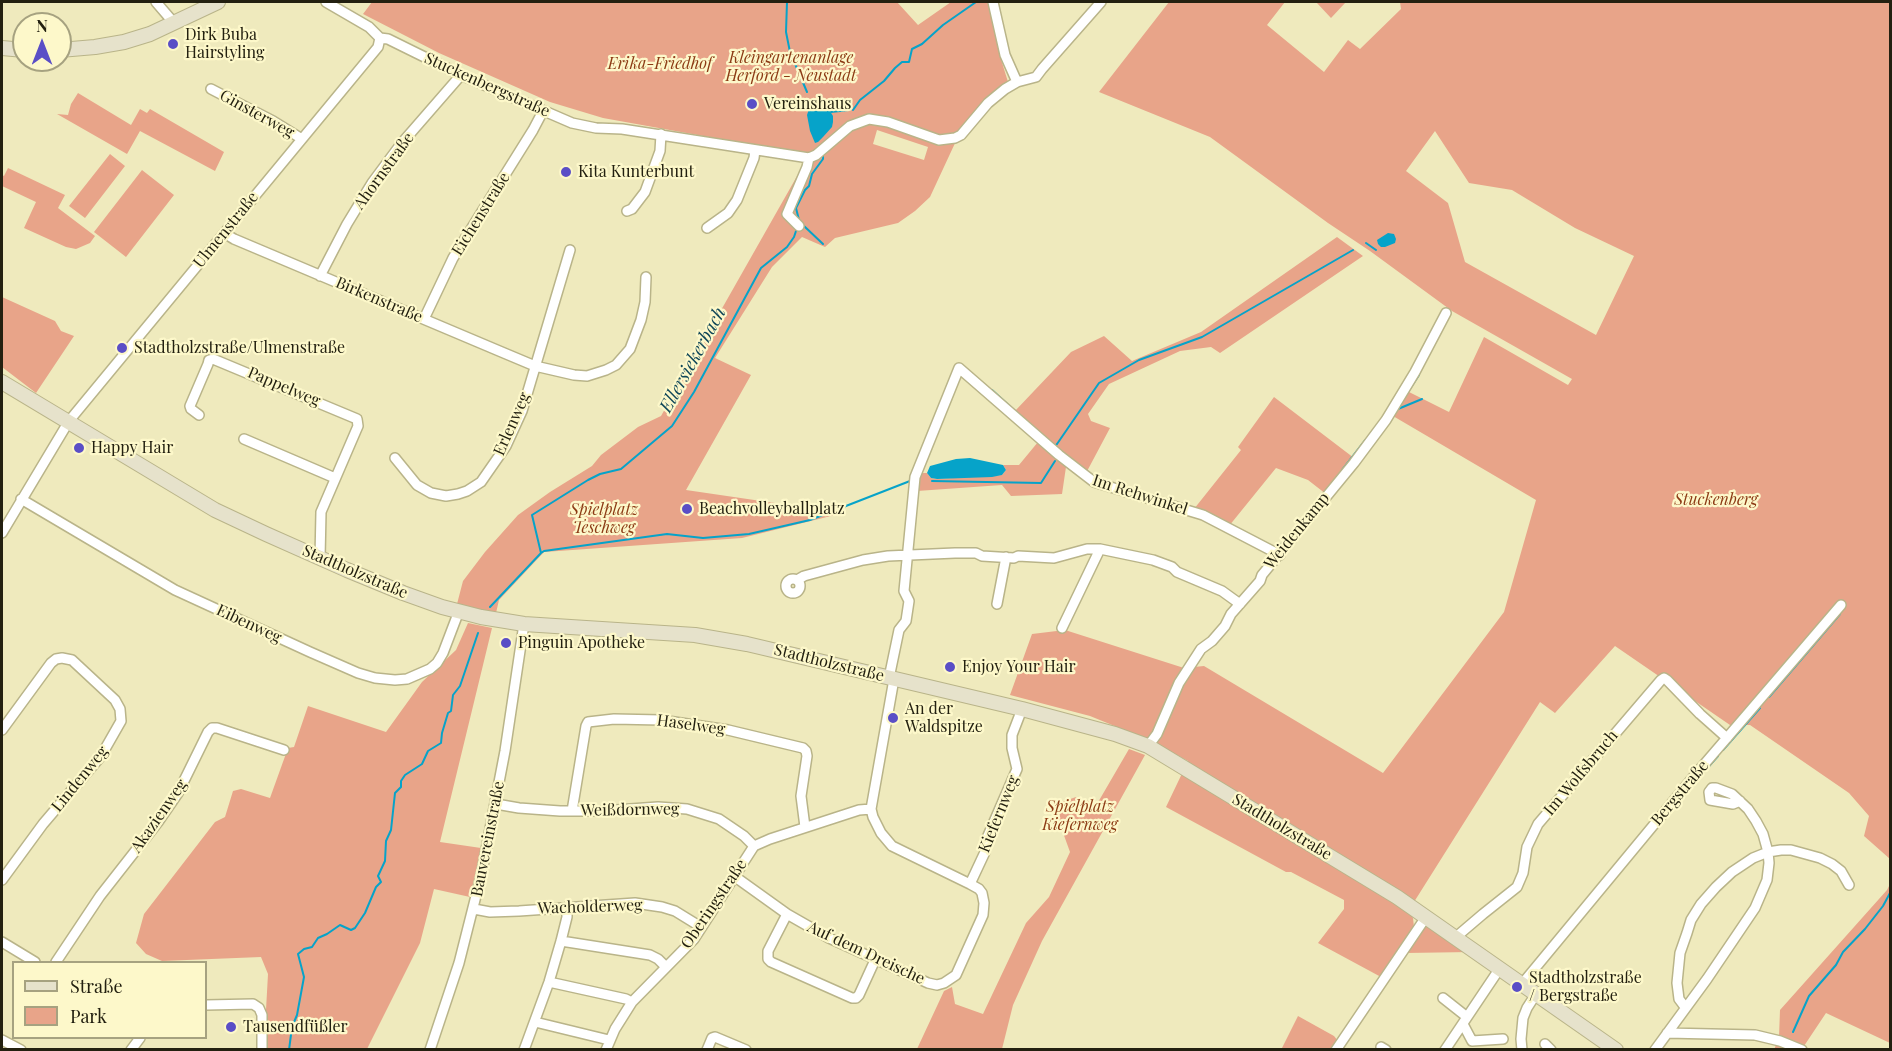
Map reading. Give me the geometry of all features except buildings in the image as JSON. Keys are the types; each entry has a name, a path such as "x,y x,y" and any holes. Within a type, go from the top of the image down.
{"street":[{"path":"156,2 174,23"},
{"path":"72,50 124,42 174,23 218,2"},
{"name":"Stuckenbergstraße","path":"326,2 369,27 380,38 388,39 461,75 572,123 586,127 661,134 809,158"},
{"path":"993,2 1005,55 1017,82"},
{"path":"799,226 787,214 809,158 816,155 850,126 869,119 888,122 939,140 956,138 966,131 988,103 1005,89 1017,82 1036,78 1101,2"},
{"name":"Ulmenstraße","path":"3,525 69,421 378,47 380,38"},
{"name":"Ahornstraße","path":"320,276 372,183 401,144 461,75"},
{"name":"Ginsterweg","path":"211,89 273,121 302,139"},
{"name":"Eichenstraße","path":"424,319 453,258 543,111"},
{"path":"627,211 632,209 645,192 660,151 661,134"},
{"path":"707,228 728,213 737,200 754,158 754,150"},
{"name":"Birkenstraße","path":"224,233 535,366 586,376 616,366 630,349 638,330 645,302 646,277"},
{"path":"535,366 570,250"},
{"name":"Weidenkamp","path":"1148,746 1157,734 1179,684 1201,649 1212,641 1225,626 1231,614 1260,581 1262,575 1386,420 1446,313"},
{"name":"Pappelweg","path":"199,414 190,409 190,406 207,364 213,359 357,419 358,426 321,512 320,558"},
{"name":"Erlenweg","path":"395,458 417,485 431,493 446,496 467,491 481,482 506,446 522,411 535,366"},
{"name":"Im Rehwinkel","path":"907,555 915,477 959,368 1089,480 1203,515 1280,555"},
{"name":"Stadtholzstraße","path":"2,382 215,510 403,593 459,611 524,624 721,639 1022,709 1115,734 1148,746 1388,891 1616,1050"},
{"path":"244,439 335,478"},
{"name":"Eibenweg","path":"21,499 175,590 310,652 375,678 407,679 430,669 437,663 443,652 459,611"},
{"path":"797,580 863,560 907,555 976,553 1006,557 1054,558 1087,549 1100,549 1153,560 1172,567 1177,572 1222,591 1240,604"},
{"path":"1062,628 1100,549"},
{"path":"907,555 904,591 909,601 906,621 899,630 872,809 876,825 885,840 892,846 970,884"},
{"path":"997,604 1006,557"},
{"name":"Bergstraße","path":"1522,984 1612,874 1841,605"},
{"name":"Bauvereinstraße","path":"430,1050 474,909 496,804 524,624"},
{"name":"Lindenweg","path":"2,730 56,659 72,660 115,700 120,709 121,721 101,756 43,824 2,880"},
{"name":"Im Wolfsbruch","path":"1456,937 1517,887 1523,873 1527,847 1538,824 1661,680 1664,678 1667,680 1727,738"},
{"name":"Kiefernweg","path":"970,884 1017,769 1012,748 1012,735 1022,709"},
{"name":"Haselweg","path":"572,812 588,722 651,719 692,723 803,748 807,756 801,796 805,827"},
{"name":"Akazienweg","path":"58,961 100,896 178,793 212,728 284,750"},
{"path":"1655,1050 1707,979 1761,898 1767,880 1768,852 1763,834 1756,821 1740,801"},
{"name":"Weißdornweg","path":"496,804 572,812 658,807 687,809 719,819 744,836 754,846"},
{"name":"Oberingstraße","path":"607,1045 632,1002 687,947 754,846 770,838 859,810 872,809"},
{"path":"1685,1007 1679,999 1677,969 1691,920 1716,887 1732,872 1753,858 1768,852 1781,849 1791,850 1820,858 1832,864 1841,871 1849,885"},
{"name":"Auf dem Dreische","path":"734,876 818,933 875,960 937,985 956,975 984,910 982,893 970,884"},
{"name":"Wacholderweg","path":"474,909 490,912 617,903 650,905 675,911 701,927"},
{"path":"524,1050 549,982 567,917 567,908"},
{"path":"788,914 768,951 768,959 771,962 856,998 875,960"},
{"path":"1335,1050 1426,917"},
{"path":"561,941 650,955 666,967"},
{"path":"2,942 33,961"},
{"path":"1445,1050 1500,968"},
{"path":"549,982 632,1002"},
{"path":"1522,1050 1523,1018 1536,994"},
{"path":"1443,998 1465,1021 1472,1041 1503,1039"},
{"path":"207,1005 253,1004 259,1008 262,1015 262,1050"},
{"path":"535,1022 607,1045"},
{"path":"1667,1033 1755,1035 1780,1041 1802,1050"},
{"path":"707,1050 712,1038 715,1037 746,1050"},
{"path":"2,1040 21,1050"}],"green space":[{"path":"372,2 897,2 918,25 951,2 990,2 1000,56 1008,82 976,109 956,141 930,197 898,223 835,238 825,247 802,237 772,267 715,358 751,375 686,490 843,513 742,538 544,552 499,600 496,613 457,604 463,581 518,515 592,466 601,455 638,427 661,416 809,155 603,118 550,102 439,53 363,14","holes":["877,130 928,147 924,160 873,144"]},
{"name":"Stuckenberg","path":"1169,2 1285,2 1267,25 1324,72 1348,40 1360,49 1401,9 1400,2 1890,2 1890,859 1864,836 1869,816 1849,793 1750,725 1730,725 1615,646 1555,713 1540,702 1414,902 1409,911 1414,927 1381,977 1318,943 1344,909 1344,900 1291,872 1286,872 1166,807 1188,761 1149,740 1090,716 1010,695 1032,634 1065,630 1184,668 1204,666 1383,773 1504,612 1536,500 1393,416 1407,391 1449,412 1484,337 1568,385 1572,379 1452,311 1210,137 1099,92","holes":["1435,131 1469,183 1512,190 1575,228 1634,256 1596,335 1465,262 1448,203 1406,171"]},
{"path":"1316,2 1346,2 1331,18"},
{"path":"78,93 131,125 140,109 147,113 150,109 224,152 215,171 140,131 127,154 57,114 68,115 71,104"},
{"path":"110,154 125,166 85,218 69,206"},
{"path":"8,168 65,195 58,208 95,236 90,243 76,249 66,247 24,228 36,202 2,186 2,175 4,176"},
{"path":"142,170 174,195 126,257 94,232"},
{"path":"1337,237 1363,256 1220,353 1211,347 1180,351 1109,384 1088,414 1091,421 1110,428 1085,475 1015,411 1071,352 1104,336 1132,361 1201,332"},
{"path":"2,297 55,321 61,331 74,336 36,393 2,367"},
{"path":"1274,397 1354,458 1326,494 1308,480 1276,468 1229,526 1194,509 1241,450 1238,447"},
{"path":"1038,442 1066,467 1062,494 1011,496 1002,485 917,491 921,473 927,473 931,478 937,479 1002,475 1006,470 1003,465 1019,465"},
{"path":"468,623 492,628 440,842 481,848 470,897 434,889 420,943 367,1049 267,1049 268,974 261,957 162,961 146,954 136,943 144,914 215,822 225,817 233,791 241,789 270,798 288,748 294,747 308,706 386,732 422,682 456,650"},
{"name":"Spielplatz Kiefernweg","path":"1129,749 1145,755 1042,941 1013,1005 1002,1049 917,1049 944,991 952,987 955,1004 983,1014 1026,923 1049,897 1070,852 1053,805 1076,797 1097,804"},
{"path":"1890,884 1890,1043 1826,1013 1802,1049 1774,1050 1779,1037 1780,1010"},
{"path":"1428,926 1471,952 1405,953 1421,930"},
{"path":"1298,1016 1334,1036 1338,1041 1332,1049 1281,1050"}],"water":[{"path":"816,103 828,108 833,116 833,122 832,127 815,143 807,115 810,106"},
{"path":"1388,233 1394,234 1395,243 1381,247 1377,240"},
{"path":"970,458 1003,465 1006,470 1002,475 992,477 937,479 931,478 927,473 930,466"}],"waterway":[{"path":"787,2 786,32 790,52 807,92"},
{"name":"Ellersiekerbach","path":"853,110 860,100 884,81 895,68 902,62 909,62 912,49 922,44 943,25 976,2"},
{"path":"831,112 849,110"},
{"name":"Ellersiekerbach","path":"799,220 796,208 809,186 812,174 823,159 823,154"},
{"path":"804,226 823,244"},
{"name":"Ellersiekerbach","path":"490,607 541,553 532,515 588,480 600,474 621,469 672,426 694,392 761,268 787,247 797,228"},
{"path":"1366,243 1376,250"},
{"path":"1057,448 1055,446 1099,383 1139,360 1202,337 1353,250"},
{"path":"1404,398 1419,375"},
{"path":"992,390 1025,420"},
{"path":"1398,409 1422,399"},
{"path":"1342,470 1366,439"},
{"path":"932,481 1041,483 1055,461"},
{"path":"541,553 667,534 703,538 749,534 810,520 910,481"},
{"path":"1278,548 1284,541"},
{"path":"1769,697 1840,614"},
{"name":"Ellersiekerbach","path":"289,1050 304,977 298,954 312,947 318,938 340,925 351,930 355,928 365,913 376,887 381,882 378,876 385,861 386,841 391,830 395,793 401,787 401,781 405,775 422,764 428,751 441,743 448,713 451,711 453,695 460,686 478,633"},
{"path":"1723,750 1760,708"},
{"path":"1702,774 1718,756"},
{"path":"1793,1032 1809,996 1836,965 1843,952 1865,929 1890,893"}],"place":[{"name":"Dirk Buba Hairstyling","path":"173,44"},
{"name":"Vereinshaus","path":"752,104"},
{"name":"Kita Kunterbunt","path":"566,172"},
{"name":"Stadtholzstraße/Ulmenstraße","path":"122,348"},
{"name":"Happy Hair","path":"79,448"},
{"name":"Beachvolleyballplatz","path":"687,509"},
{"name":"Pinguin Apotheke","path":"506,643"},
{"name":"Enjoy Your Hair","path":"950,667"},
{"name":"An der Waldspitze","path":"893,718"},
{"name":"Stadtholzstraße / Bergstraße","path":"1517,987"},
{"name":"Tausendfüßler","path":"231,1027"}],"park label":[{"name":"Erika-Friedhof","path":"660,64"},
{"name":"Kleingartenanlage Herford - Neustadt","path":"791,67"},
{"name":"Spielplatz Teschweg","path":"604,519"}]}
